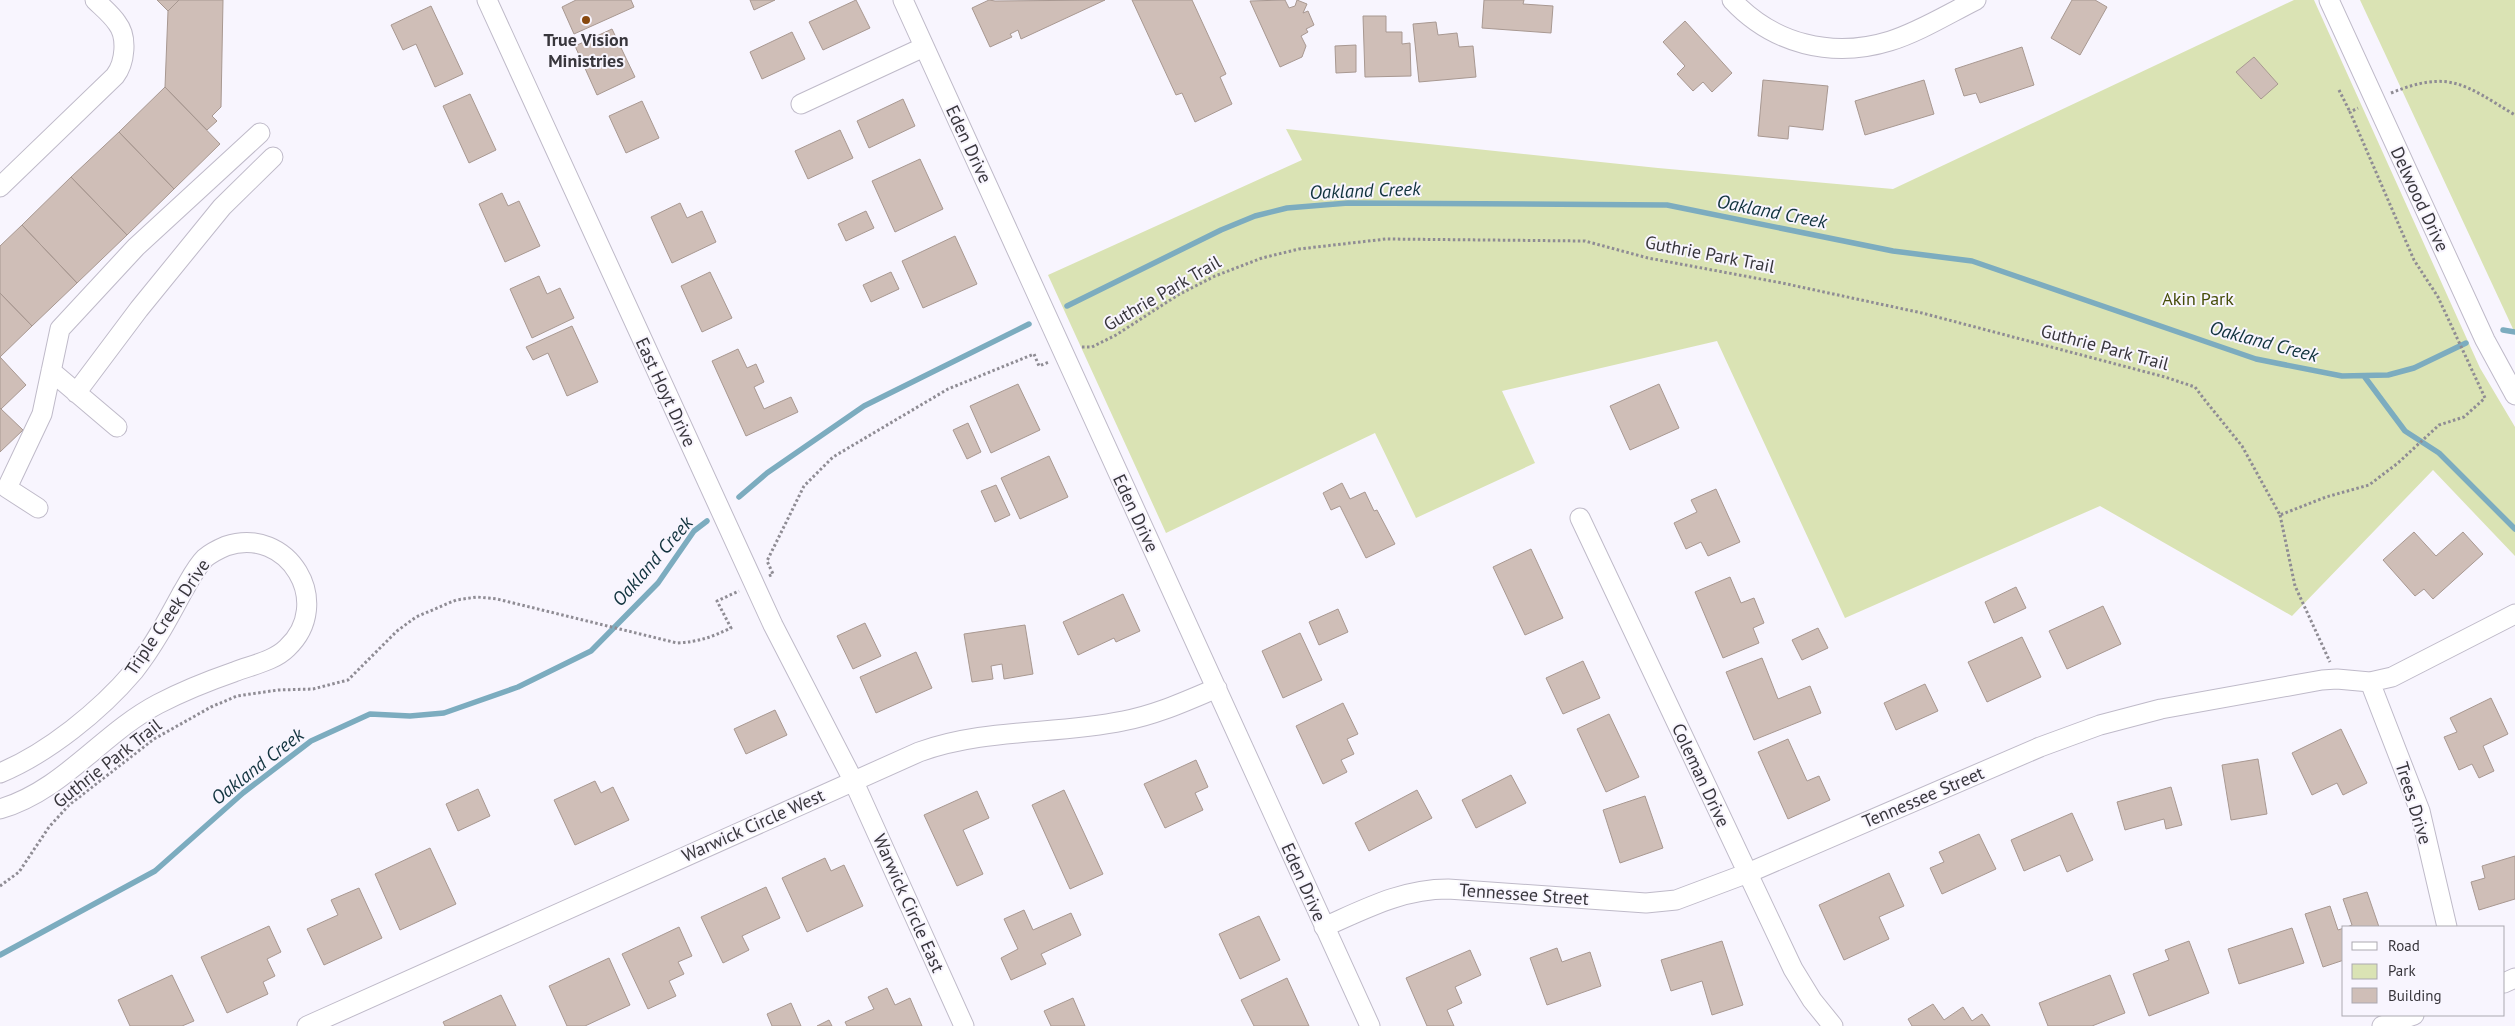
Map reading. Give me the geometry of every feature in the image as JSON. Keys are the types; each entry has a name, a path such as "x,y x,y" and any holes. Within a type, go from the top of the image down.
{"street":[{"path":"0,187 115,76 121,67 123,40 120,28 95,0"},
{"name":"East Hoyt Drive","path":"487,0 773,625 853,780"},
{"name":"Eden Drive","path":"903,0 1370,1026"},
{"path":"1732,0 1751,18 1776,34 1801,44 1831,49 1890,41 1976,0"},
{"name":"Delwood Drive","path":"2329,0 2485,340 2515,395"},
{"path":"801,104 924,47"},
{"path":"38,508 8,488 42,414 60,330 136,247 260,133"},
{"path":"76,393 139,309 222,207 273,157"},
{"path":"51,371 117,427"},
{"name":"Coleman Drive","path":"1580,518 1798,977 1833,1026"},
{"name":"Triple Creek Drive","path":"0,774 23,764 44,750 94,710 126,679 145,656 197,567 212,553 234,544 257,543 279,553 296,569 306,591 306,615 296,638 282,653 201,684 155,706 126,725 58,781 26,799 0,809"},
{"name":"Tennessee Street","path":"1324,926 1390,898 1419,890 1448,889 1657,902 1686,898 2040,747 2100,725 2161,709 2337,679 2370,682 2402,673 2515,614"},
{"name":"Trees Drive","path":"2370,682 2407,773 2420,811 2447,926"},
{"name":"Warwick Circle West","path":"307,1026 853,780 935,746 1003,733 1123,721 1170,708 1217,688"},
{"name":"Warwick Circle East","path":"853,780 964,1026"},
{"path":"2382,1026 2411,1016"}],"path":[{"path":"2392,93 2417,83 2434,80 2452,82 2470,88 2515,115"},
{"path":"2280,514 2326,497 2369,485 2398,463 2439,425 2464,417 2485,398 2438,297 2414,260 2339,90"},
{"path":"2350,112 2360,107"},
{"name":"Guthrie Park Trail","path":"1080,348 1092,347 1116,336 1178,295 1215,276 1272,256 1299,249 1386,239 1585,241 1648,258 1782,283 1922,313 2164,377 2194,388 2242,446 2280,514 2295,586 2337,679"},
{"path":"768,577 773,574 767,560 804,486 833,457 948,389 1034,354 1040,366 1048,362"},
{"name":"Guthrie Park Trail","path":"0,886 19,872 49,827 69,805 154,739 211,707 237,696 278,690 313,689 348,680 398,631 416,617 456,600 477,597 497,599 677,643 705,640 731,628 717,601 739,590"}],"green space":[{"name":"Akin Park","path":"2294,0 2314,0 2480,368 2515,427 2515,556 2433,470 2292,616 2100,506 1845,618 1717,341 1502,391 1535,463 1416,518 1375,433 1166,533 1048,275 1302,160 1286,129 1658,168 1893,189"},
{"path":"2360,0 2515,0 2515,332 2514,331"}],"building":[{"path":"157,0 179,0 168,11"},
{"path":"179,0 223,0 221,107 212,116 217,121 207,130 165,87 168,11"},
{"name":"True Vision Ministries","path":"576,0 631,0 634,7 574,34 562,7"},
{"path":"750,0 775,0 754,10"},
{"path":"856,0 870,28 823,50 809,22"},
{"path":"989,0 1105,0 1021,39 1018,30 1010,34 1012,37 990,47 972,8"},
{"path":"1132,0 1192,0 1226,74 1220,77 1232,104 1195,122 1182,93 1176,95"},
{"path":"1285,0 1289,8 1295,6 1297,0 1307,4 1303,13 1308,11 1314,25 1306,29 1308,32 1301,36 1306,46 1302,57 1280,67 1250,1"},
{"path":"1484,0 1524,0 1523,4 1553,6 1551,33 1482,28"},
{"path":"2072,0 2095,0 2107,7 2080,55 2051,38"},
{"path":"431,6 463,74 435,87 416,44 403,50 391,25"},
{"path":"1363,16 1386,16 1386,32 1402,32 1402,44 1410,43 1411,76 1365,77"},
{"path":"1685,21 1732,73 1712,92 1703,82 1693,91 1677,74 1685,66 1663,42"},
{"path":"1436,22 1438,35 1457,33 1459,47 1473,46 1476,77 1419,82 1413,24"},
{"path":"612,29 635,77 597,95 575,46"},
{"path":"792,32 805,59 762,79 750,52"},
{"path":"1356,45 1356,72 1336,73 1335,46"},
{"path":"2022,47 2034,85 1980,103 1976,93 1964,96 1955,69"},
{"path":"2254,57 2278,84 2261,99 2236,72"},
{"path":"1763,80 1828,86 1823,130 1789,126 1788,139 1758,136"},
{"path":"1924,80 1934,114 1865,135 1855,101"},
{"path":"165,87 220,144 174,189 119,132"},
{"path":"470,94 496,150 469,163 443,106"},
{"path":"903,99 915,126 869,148 857,121"},
{"path":"642,101 659,138 626,153 609,116"},
{"path":"840,130 853,158 808,179 795,151"},
{"path":"119,132 174,189 127,235 71,177"},
{"path":"920,159 943,209 895,232 872,181"},
{"path":"71,177 127,235 77,283 22,225"},
{"path":"502,193 508,206 519,201 540,246 505,262 479,204"},
{"path":"680,203 687,218 702,211 716,242 672,263 651,217"},
{"path":"866,211 874,228 846,241 838,224"},
{"path":"22,225 77,283 32,326 0,293 0,246"},
{"path":"955,236 977,284 923,308 902,261"},
{"path":"710,272 732,318 702,332 681,286"},
{"path":"891,272 899,289 871,302 863,285"},
{"path":"539,276 547,294 560,288 574,318 532,338 510,289"},
{"path":"0,293 32,326 0,357"},
{"path":"572,326 598,382 567,396 548,353 533,360 526,347"},
{"path":"738,349 747,368 756,364 764,382 754,387 764,409 791,397 798,412 746,436 712,361"},
{"path":"0,357 26,385 1,409 0,408"},
{"path":"1018,384 1040,430 991,453 970,406"},
{"path":"1659,384 1679,428 1630,450 1610,406"},
{"path":"0,408 23,430 0,452"},
{"path":"968,423 981,452 967,459 953,430"},
{"path":"1049,456 1068,497 1020,519 1001,478"},
{"path":"1342,483 1350,499 1365,492 1374,511 1377,510 1395,544 1366,558 1340,506 1331,510 1323,493"},
{"path":"996,485 1010,515 995,522 981,491"},
{"path":"1716,489 1740,542 1708,556 1701,542 1686,549 1674,523 1697,512 1691,500"},
{"path":"2414,532 2436,556 2463,532 2483,554 2433,599 2424,589 2415,596 2383,560"},
{"path":"1531,549 1563,618 1525,635 1493,567"},
{"path":"1730,577 1741,603 1754,598 1764,623 1753,628 1759,643 1723,658 1695,592"},
{"path":"2016,587 2026,608 1994,623 1985,602"},
{"path":"1123,594 1140,631 1116,642 1114,638 1078,655 1063,622"},
{"path":"2103,606 2121,644 2067,669 2049,631"},
{"path":"1338,609 1348,632 1319,645 1309,622"},
{"path":"865,623 881,656 853,669 837,636"},
{"path":"1025,625 1033,674 1004,679 1002,664 991,666 993,679 972,682 964,634"},
{"path":"1818,628 1828,648 1802,660 1792,640"},
{"path":"1300,633 1322,680 1283,698 1262,651"},
{"path":"2022,637 2041,677 1987,702 1968,662"},
{"path":"916,652 932,688 876,713 860,677"},
{"path":"1762,658 1778,699 1810,686 1821,713 1754,740 1726,672"},
{"path":"1583,661 1600,698 1563,714 1546,678"},
{"path":"1925,684 1938,711 1896,730 1884,703"},
{"path":"2491,698 2508,734 2483,746 2494,771 2479,778 2472,764 2459,770 2444,737 2457,732 2450,718"},
{"path":"1343,703 1358,734 1347,739 1354,754 1341,760 1347,772 1323,784 1296,726"},
{"path":"775,710 787,735 746,754 734,729"},
{"path":"1609,714 1639,777 1606,792 1577,729"},
{"path":"2341,729 2367,783 2343,795 2337,783 2312,795 2292,753"},
{"path":"1788,739 1807,781 1819,776 1830,800 1788,819 1758,752"},
{"path":"2258,759 2267,814 2231,820 2222,765"},
{"path":"1196,760 1208,787 1195,793 1203,810 1165,828 1144,784"},
{"path":"1511,775 1526,803 1476,828 1462,800"},
{"path":"595,781 601,793 613,787 629,820 575,845 554,800"},
{"path":"2171,787 2182,825 2166,829 2164,819 2125,830 2117,802"},
{"path":"478,789 490,816 458,831 446,804"},
{"path":"1064,790 1103,874 1070,889 1032,805"},
{"path":"1417,790 1432,818 1369,851 1355,823"},
{"path":"977,791 989,818 963,830 983,874 957,886 924,815"},
{"path":"1645,796 1663,848 1620,863 1603,810"},
{"path":"2072,813 2093,860 2067,872 2060,855 2024,871 2011,840"},
{"path":"1979,834 1996,869 1942,894 1930,868 1944,862 1939,852"},
{"path":"430,848 456,904 400,930 375,874"},
{"path":"2515,856 2515,899 2479,910 2471,882 2485,878 2482,866"},
{"path":"825,858 831,871 844,865 863,906 807,932 782,878"},
{"path":"1889,873 1904,906 1879,917 1889,939 1844,960 1819,905"},
{"path":"766,887 780,918 742,936 749,950 723,963 701,917"},
{"path":"359,888 382,938 324,965 307,929 338,915 331,900"},
{"path":"2367,892 2379,926 2350,926 2352,925 2343,899"},
{"path":"2330,906 2338,930 2342,929 2342,961 2323,967 2305,914"},
{"path":"1024,910 1033,930 1071,913 1081,935 1041,954 1046,964 1011,980 1001,958 1018,949 1004,919"},
{"path":"1259,916 1280,960 1240,979 1219,934"},
{"path":"269,926 281,952 267,959 275,976 263,982 268,994 227,1013 201,957"},
{"path":"679,927 692,956 678,962 684,974 669,981 676,996 648,1009 622,954"},
{"path":"2292,928 2304,963 2239,984 2228,949"},
{"path":"1722,941 1743,1005 1712,1015 1702,981 1671,991 1661,960"},
{"path":"2189,941 2209,993 2149,1016 2133,974 2169,960 2165,950"},
{"path":"1557,948 1562,962 1590,952 1601,986 1547,1005 1530,958"},
{"path":"1470,950 1481,975 1455,987 1462,1003 1447,1010 1454,1026 1427,1026 1406,978"},
{"path":"609,958 630,1005 585,1026 567,1026 549,986"},
{"path":"172,975 194,1021 182,1026 130,1026 118,1000"},
{"path":"2110,975 2125,1013 2092,1026 2048,1026 2039,1003"},
{"path":"1287,978 1309,1026 1254,1026 1241,1000"},
{"path":"887,988 895,1005 910,998 922,1026 847,1026 845,1022 874,1009 868,997"},
{"path":"501,995 516,1026 445,1026 443,1022"},
{"path":"1073,998 1085,1026 1051,1026 1044,1011"},
{"path":"791,1003 801,1026 772,1026 767,1014"},
{"path":"1933,1004 1944,1020 1963,1007 1972,1021 1982,1014 1990,1026 1912,1026 1908,1019"},
{"path":"829,1020 832,1026 817,1026"}],"waterway":[{"name":"Oakland Creek","path":"1067,306 1221,230 1255,216 1287,208 1348,203 1667,205 1893,251 1972,261 2256,359 2342,376 2388,375 2414,368 2466,343"},
{"name":"Oakland Creek","path":"739,497 767,473 864,406 1029,324"},
{"name":"Oakland Creek","path":"2503,330 2515,332"},
{"path":"2364,376 2405,431 2439,453 2515,529"},
{"name":"Oakland Creek","path":"0,955 155,871 243,793 311,741 370,714 410,716 444,713 518,687 591,651 658,583 694,531 707,521"}],"place":[{"name":"True Vision Ministries","path":"586,20"}]}
